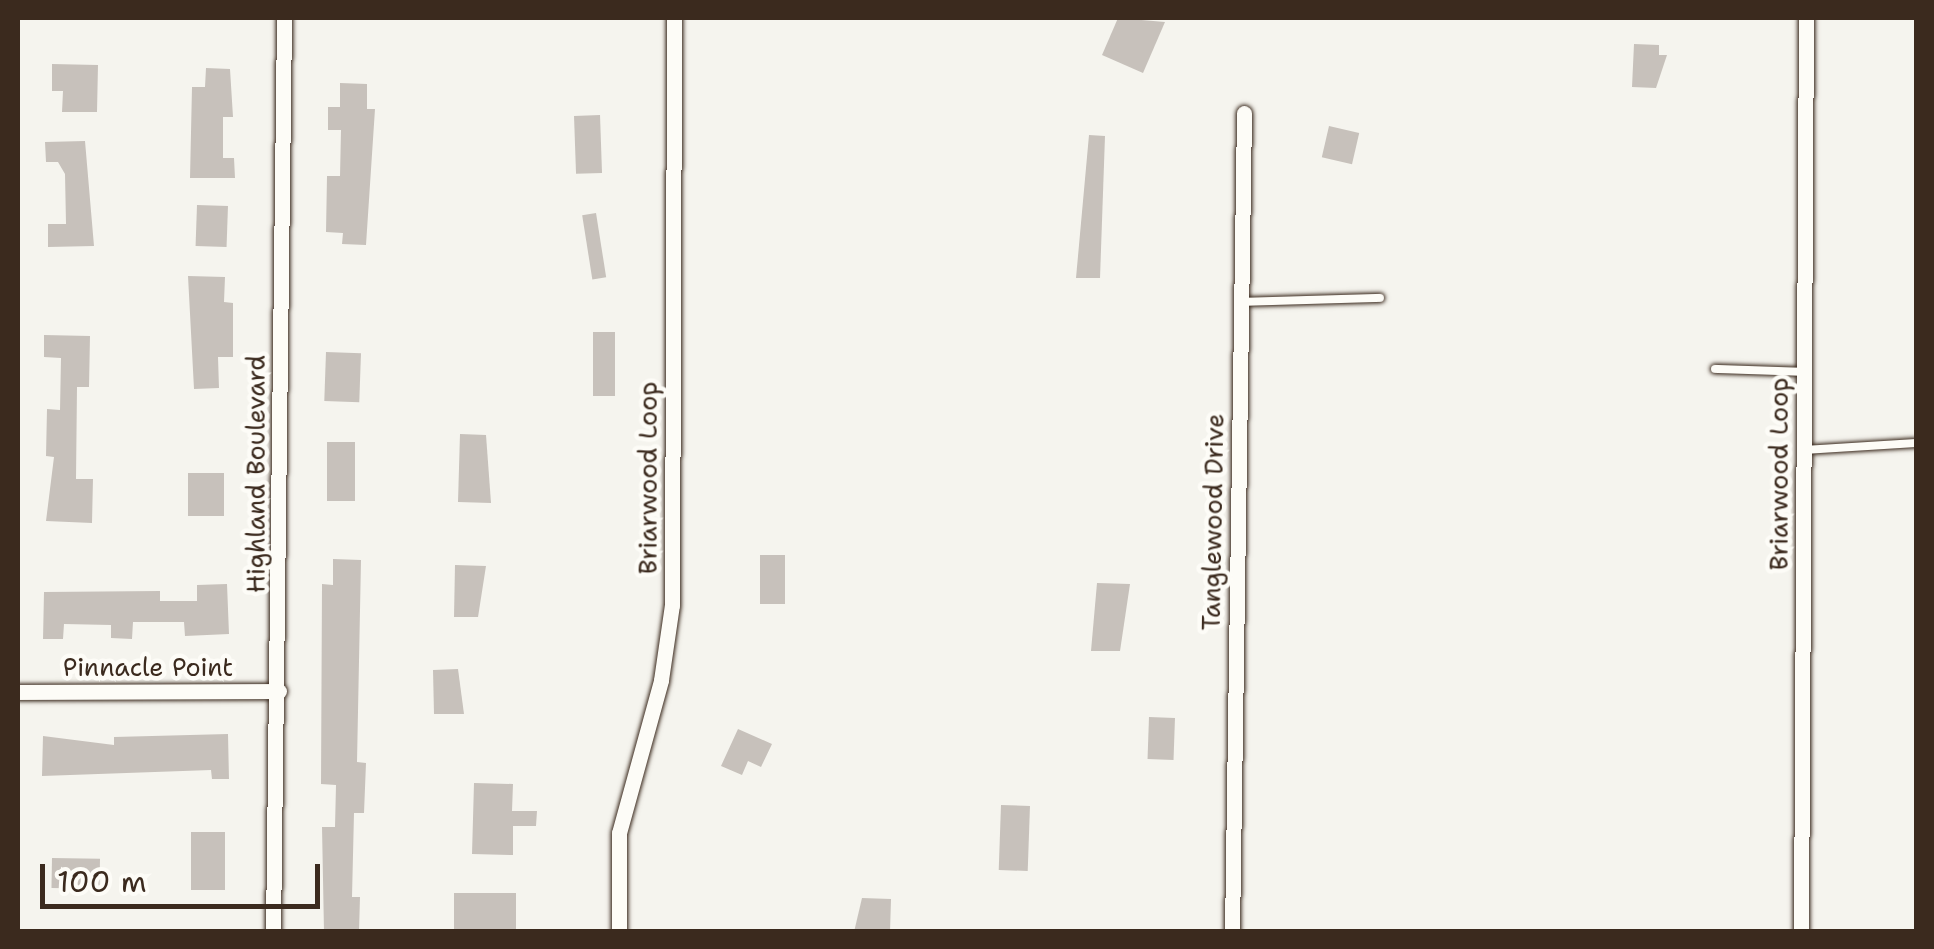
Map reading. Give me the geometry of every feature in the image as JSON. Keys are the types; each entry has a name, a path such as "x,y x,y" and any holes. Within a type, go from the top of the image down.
{"street":[{"name":"Highland Boulevard","path":"273,932 279,692 284,18"},
{"name":"Briarwood Loop","path":"619,932 619,833 661,680 672,605 674,18"},
{"name":"Briarwood Loop","path":"1801,932 1806,18"},
{"name":"Tanglewood Drive","path":"1232,932 1244,113"},
{"name":"Pinnacle Point","path":"18,692 279,692"}],"lane":[{"path":"1242,302 1380,298"},
{"path":"1715,369 1804,372"},
{"path":"1804,450 1916,443"}],"building":[{"path":"1118,18 1165,22 1143,73 1102,55"},
{"path":"1634,44 1659,45 1659,55 1667,55 1656,88 1632,87"},
{"path":"52,64 98,65 97,112 62,112 63,91 52,91"},
{"path":"206,68 230,69 233,117 223,117 223,158 234,158 235,178 190,178 192,87 205,87"},
{"path":"340,83 367,84 367,109 375,109 366,245 342,244 343,233 326,232 327,176 340,176 341,130 328,130 328,107 340,107"},
{"path":"600,115 602,173 576,174 574,116"},
{"path":"1329,126 1359,133 1352,164 1322,157"},
{"path":"1089,135 1105,136 1100,278 1076,278"},
{"path":"85,141 94,246 48,247 48,224 66,224 65,174 58,162 46,162 45,142"},
{"path":"197,205 228,206 227,247 196,246"},
{"path":"596,213 606,277 592,279 582,215"},
{"path":"188,276 225,277 224,302 233,303 233,357 218,357 219,388 194,389"},
{"path":"593,332 615,332 615,396 593,396"},
{"path":"44,335 90,336 89,387 77,387 76,479 93,479 92,523 46,521 54,457 46,456 47,409 60,410 61,358 44,357"},
{"path":"326,352 361,353 359,402 324,401"},
{"path":"460,434 486,435 491,503 458,502"},
{"path":"327,442 355,442 355,501 327,501"},
{"path":"188,473 224,473 224,516 188,516"},
{"path":"760,555 785,555 785,604 760,604"},
{"path":"333,559 361,560 357,762 366,763 364,813 354,813 352,897 360,897 359,932 324,932 322,827 335,827 336,785 321,784 322,584 333,585"},
{"path":"455,565 486,566 478,617 454,617"},
{"path":"1097,583 1130,584 1120,651 1091,651"},
{"path":"227,584 229,634 185,636 184,622 133,622 132,639 111,638 111,625 64,624 63,639 43,639 44,592 160,591 160,601 197,601 197,585"},
{"path":"458,669 464,714 434,714 433,670"},
{"path":"1149,717 1175,718 1174,760 1148,759"},
{"path":"738,729 772,744 761,767 748,761 742,775 721,766"},
{"path":"228,734 229,779 212,779 211,770 42,776 43,736 114,745 114,737"},
{"path":"474,783 513,784 512,811 537,811 536,826 513,826 513,855 472,854"},
{"path":"1001,805 1030,806 1028,871 999,870"},
{"path":"191,832 225,832 225,890 191,890"},
{"path":"52,858 100,859 99,889 51,888"},
{"path":"454,893 516,893 516,932 454,932"},
{"path":"862,898 891,899 890,932 854,932"}]}
